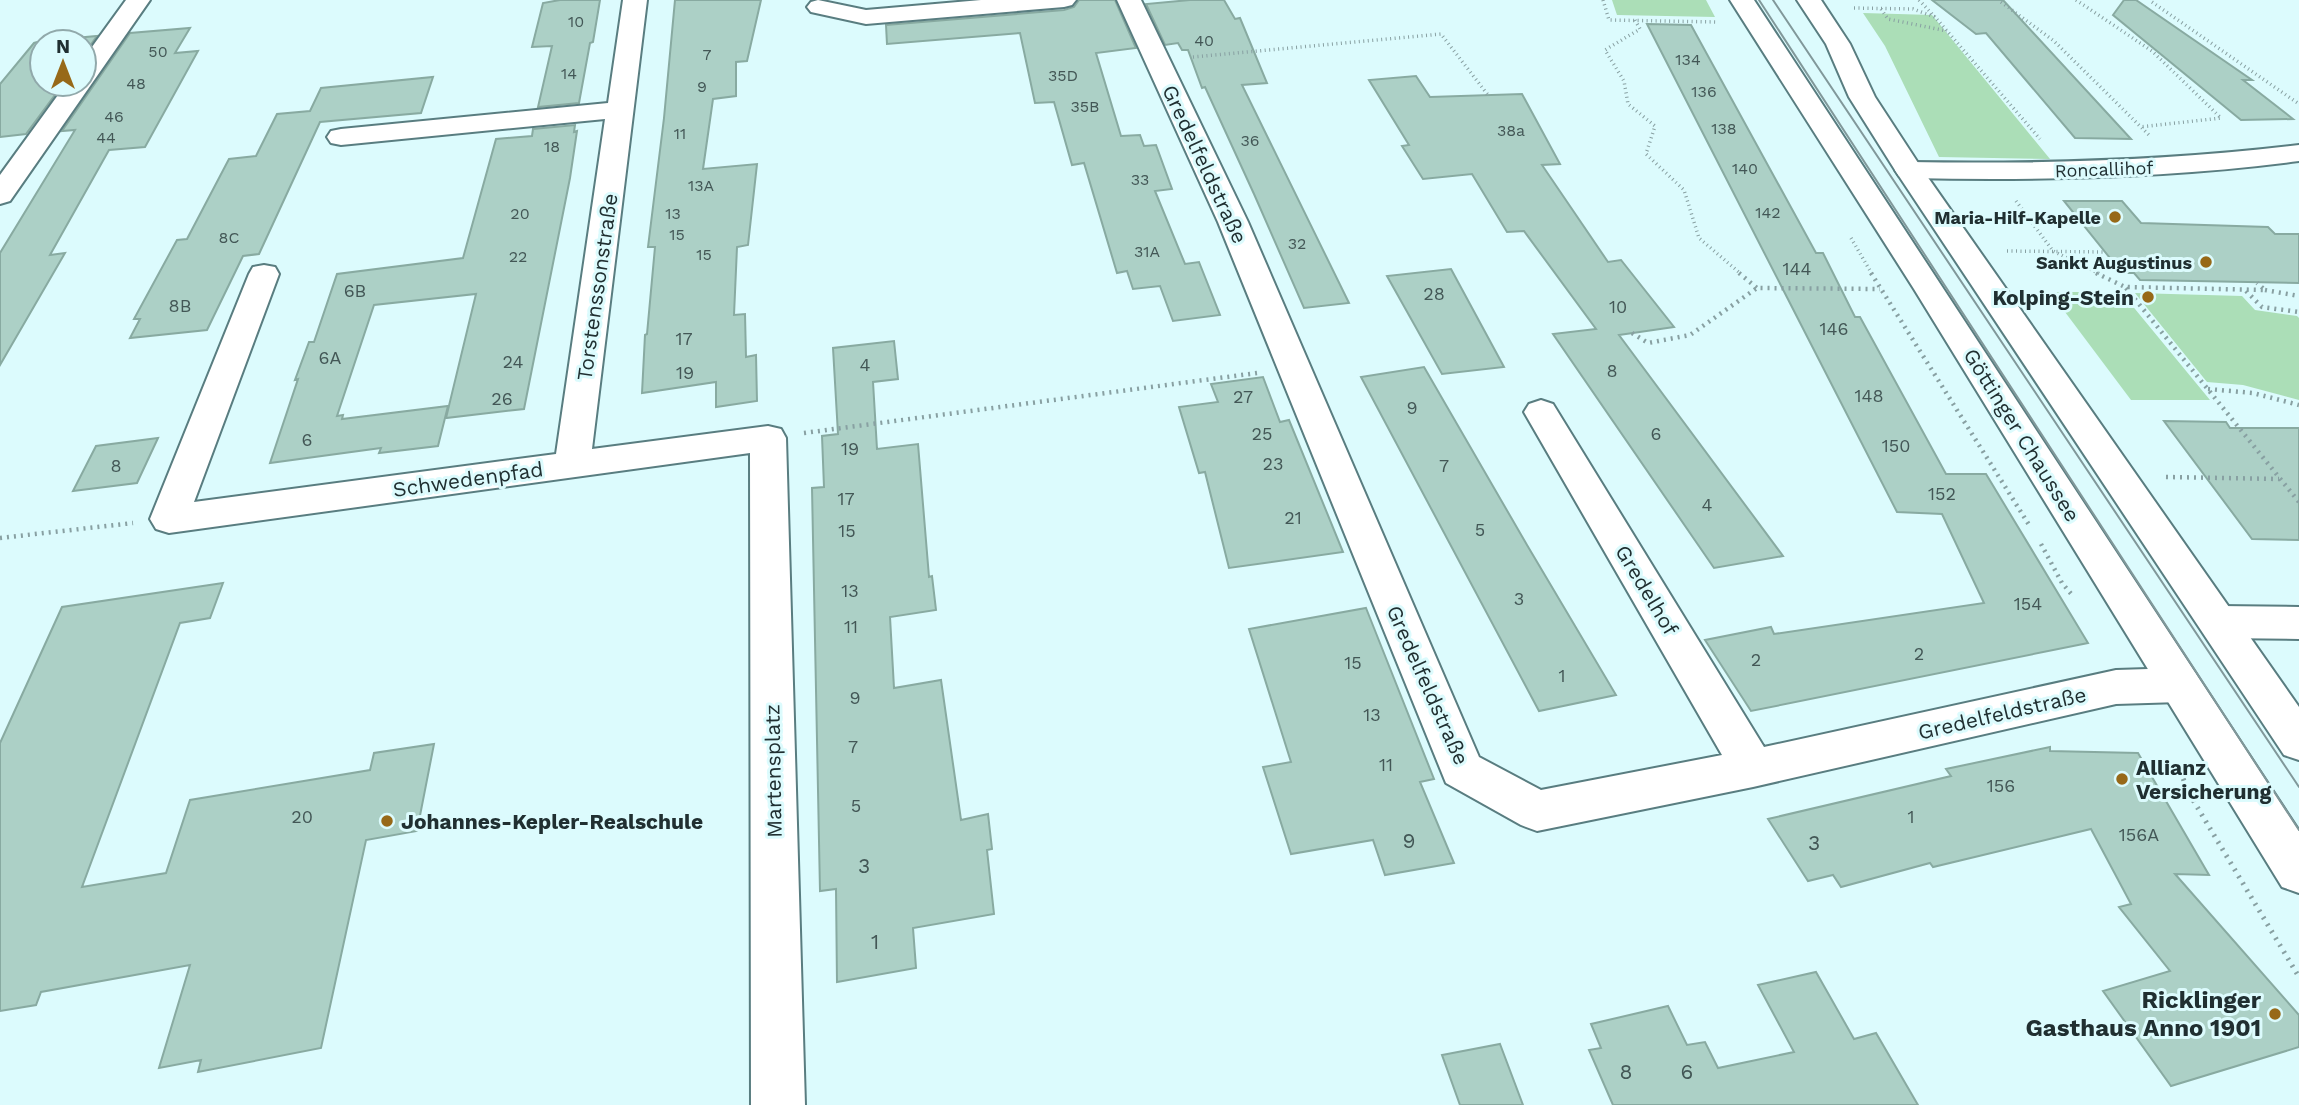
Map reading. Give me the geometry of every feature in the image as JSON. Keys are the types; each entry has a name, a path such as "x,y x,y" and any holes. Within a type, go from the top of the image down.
{"street":[{"path":"98,56 138,0"},
{"name":"Torstenssonstraße","path":"572,465 635,0"},
{"path":"819,7 866,17 1063,0"},
{"name":"Gredelfeldstraße","path":"1129,0 1233,222 1462,770 1537,811 1753,768 2116,687 2180,685"},
{"path":"1809,0 1838,44 1862,97 1909,170 2299,743"},
{"name":"Göttinger Chaussee","path":"1750,11 1930,289 2299,872"},
{"path":"0,195 69,98"},
{"path":"341,137 621,110"},
{"name":"Roncallihof","path":"1909,170 2068,172 2184,165 2299,153"},
{"path":"169,519 264,274"},
{"name":"Gredelhof","path":"1541,412 1753,768"},
{"name":"Schwedenpfad","path":"169,519 768,438"},
{"name":"Martensplatz","path":"768,438 778,1105"},
{"path":"2219,622 2299,623"}],"path":[{"path":"1603,0 1609,20 1750,11"},
{"path":"1919,0 2068,172"},
{"path":"2076,0 2151,51 2221,118 2140,127"},
{"path":"2001,2 2054,41 2140,127 2184,165"},
{"path":"2152,2 2299,104"},
{"path":"1849,8 1913,9 1936,17"},
{"path":"1881,8 1888,19 1948,31"},
{"path":"1635,20 1640,29 1605,50 1624,81 1628,104 1655,125 1646,154 1684,190 1699,238 1758,288"},
{"path":"1157,60 1441,34 1488,95"},
{"path":"2015,200 2053,251 2125,287 2299,502"},
{"path":"1846,228 1880,289 2042,545 2062,583 2079,602"},
{"path":"2000,250 2105,252"},
{"path":"2258,283 2264,290"},
{"path":"2125,287 2264,290 2299,296"},
{"path":"1632,333 1648,343 1690,335 1758,288 1930,289"},
{"path":"2245,290 2262,307 2299,312"},
{"path":"768,438 1293,369"},
{"path":"2208,389 2253,393 2299,405"},
{"path":"2154,476 2280,479"},
{"path":"0,538 169,519"},
{"path":"2175,760 2190,795 2299,977"}],"green space":[{"path":"1612,0 1706,0 1715,17 1617,15"},
{"path":"1863,13 1932,15 2050,159 1939,157 1885,46"},
{"path":"2050,292 2121,292 2210,400 2131,400"},
{"path":"2135,293 2242,296 2255,310 2297,316 2299,400 2243,385 2207,382"}],"building":[{"path":"560,0 600,0 593,42 590,43 579,103 538,107 552,46 532,47 543,3"},
{"path":"675,0 761,0 747,61 736,62 736,96 713,99 703,169 757,164 748,245 737,247 734,315 745,314 746,357 756,355 757,401 716,407 716,382 642,393 645,335 655,247 648,247"},
{"path":"1079,0 1115,0 1136,48 1096,53 1121,136 1140,135 1144,146 1156,145 1172,189 1155,191 1185,264 1199,262 1220,315 1173,321 1160,286 1133,289 1127,271 1117,273 1084,163 1072,165 1054,102 1035,103 1020,33 887,44 886,25 1064,10 1074,7"},
{"path":"1224,0 1235,19 1240,18 1267,83 1242,85 1349,303 1304,308 1205,87 1202,88 1188,50 1182,50 1178,43 1165,45 1146,4"},
{"path":"1932,0 2003,0 2131,139 2075,138 1986,33 1976,34"},
{"path":"2124,0 2136,0 2252,80 2243,80 2293,119 2241,120 2113,15"},
{"path":"1647,24 1691,25 1816,253 1823,253 1855,317 1860,317 1946,474 1986,474 2088,643 1751,711 1705,640 1771,627 1774,634 1984,603 1942,514 1897,512"},
{"path":"190,28 175,53 198,51 145,147 109,150 50,255 65,253 0,365 0,253 75,130 62,131 85,98 98,98 98,79 130,33"},
{"path":"28,50 28,98 53,98 26,134 0,137 0,84"},
{"path":"1416,76 1430,97 1522,94 1560,164 1542,165 1608,262 1621,260 1674,327 1619,335 1783,556 1714,568 1553,334 1596,329 1524,231 1507,232 1472,174 1423,179 1402,146 1409,145 1369,80"},
{"path":"433,77 421,113 320,122 259,254 243,256 207,330 130,338 140,319 134,319 177,240 187,239 229,159 256,156 277,114 310,111 321,88"},
{"path":"575,125 574,132 577,131 570,178 524,409 446,418 476,294 374,305 337,416 343,415 342,419 448,406 438,446 379,453 381,448 270,463 298,379 295,380 309,342 314,342 337,274 463,258 496,139 532,136 533,129"},
{"name":"Sankt Augustinus","path":"2064,201 2122,201 2141,223 2268,227 2275,234 2299,234 2299,283 2140,280 2134,273 2122,273"},
{"path":"1451,269 1504,367 1442,374 1387,276"},
{"path":"894,341 898,379 873,382 877,449 918,444 929,577 932,576 936,610 890,617 894,688 941,680 961,820 988,814 992,849 987,850 994,914 913,928 916,968 837,982 836,889 820,891 812,488 824,487 822,436 838,434 833,348"},
{"path":"1424,367 1616,695 1539,711 1361,377"},
{"path":"1263,377 1280,422 1289,420 1343,552 1229,568 1205,472 1199,473 1179,407 1218,402 1211,384"},
{"path":"2164,421 2226,422 2230,428 2299,428 2299,540 2252,539"},
{"path":"158,438 137,483 73,491 96,446"},
{"name":"Johannes-Kepler-Realschule","path":"223,583 210,618 180,623 82,887 166,873 190,800 370,770 374,753 434,744 417,831 366,840 321,1048 198,1072 201,1060 159,1068 190,965 41,992 36,1005 0,1011 0,743 62,607"},
{"path":"1366,608 1434,779 1420,782 1454,863 1385,875 1373,840 1291,854 1263,767 1291,762 1249,629"},
{"path":"2050,747 2050,751 2138,753 2209,875 2175,874 2299,1015 2299,1047 2171,1086 2103,991 2170,971 2119,907 2131,904 2091,829 1933,867 1930,863 1841,887 1833,875 1808,881 1768,819 1951,776 1946,769"},
{"path":"1816,972 1854,1039 1876,1033 1918,1105 1613,1105 1589,1050 1601,1048 1591,1024 1668,1006 1687,1045 1705,1042 1718,1068 1794,1052 1758,985"},
{"path":"1500,1044 1523,1105 1460,1105 1442,1055"}],"tram line":[{"path":"1759,0 2299,830"},
{"path":"1773,0 2299,787"}],"place":[{"name":"Maria-Hilf-Kapelle","path":"2115,217"},
{"name":"Sankt Augustinus","path":"2206,262"},
{"name":"Kolping-Stein","path":"2148,297"},
{"name":"Allianz Versicherung","path":"2122,779"},
{"name":"Johannes-Kepler-Realschule","path":"387,821"},
{"name":"Ricklinger Gasthaus Anno 1901","path":"2275,1014"}]}
